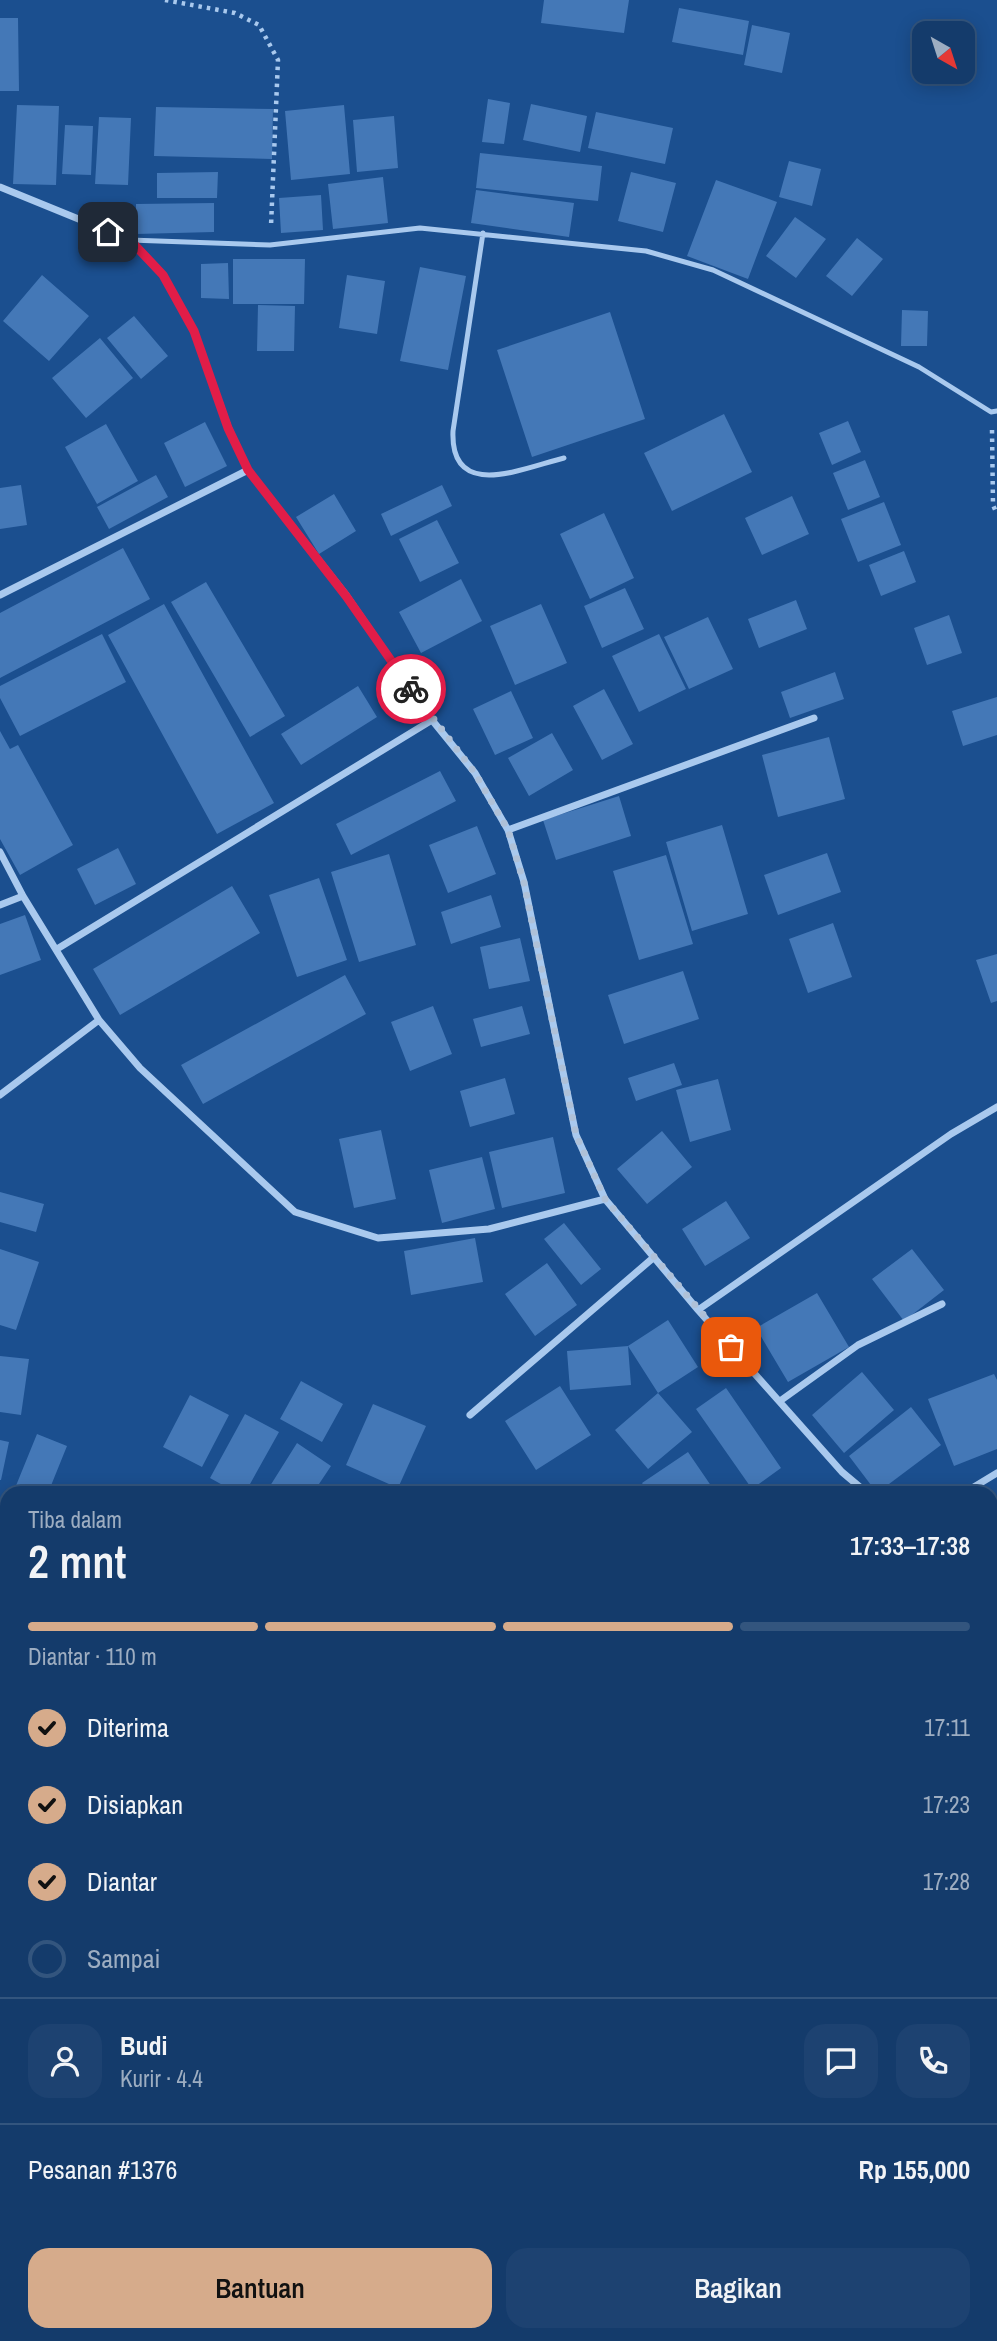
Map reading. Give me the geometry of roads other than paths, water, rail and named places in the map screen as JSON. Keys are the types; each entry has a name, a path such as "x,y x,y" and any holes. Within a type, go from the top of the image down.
{"street":[{"path":"0,187 130,240 163,275 194,331 228,428 248,470 346,596 432,720 475,773 508,830 524,883 576,1135 605,1199 698,1310 842,1472 859,1486"},
{"path":"0,595 248,470"},
{"path":"508,830 814,718"},
{"path":"57,949 432,720"},
{"path":"0,852 23,896 99,1020 141,1068 295,1212 378,1238 489,1229 605,1199"},
{"path":"0,905 23,896"},
{"path":"0,1095 99,1020"},
{"path":"698,1310 951,1134 997,1107"},
{"path":"470,1415 653,1258"},
{"path":"780,1401 858,1345 942,1304"},
{"path":"976,1486 997,1473"}],"lane":[{"path":"130,240 270,245 420,228 646,251 713,270 919,367 994,411"},
{"path":"483,233 452,451 457,463 467,472 481,476 565,458"}]}
